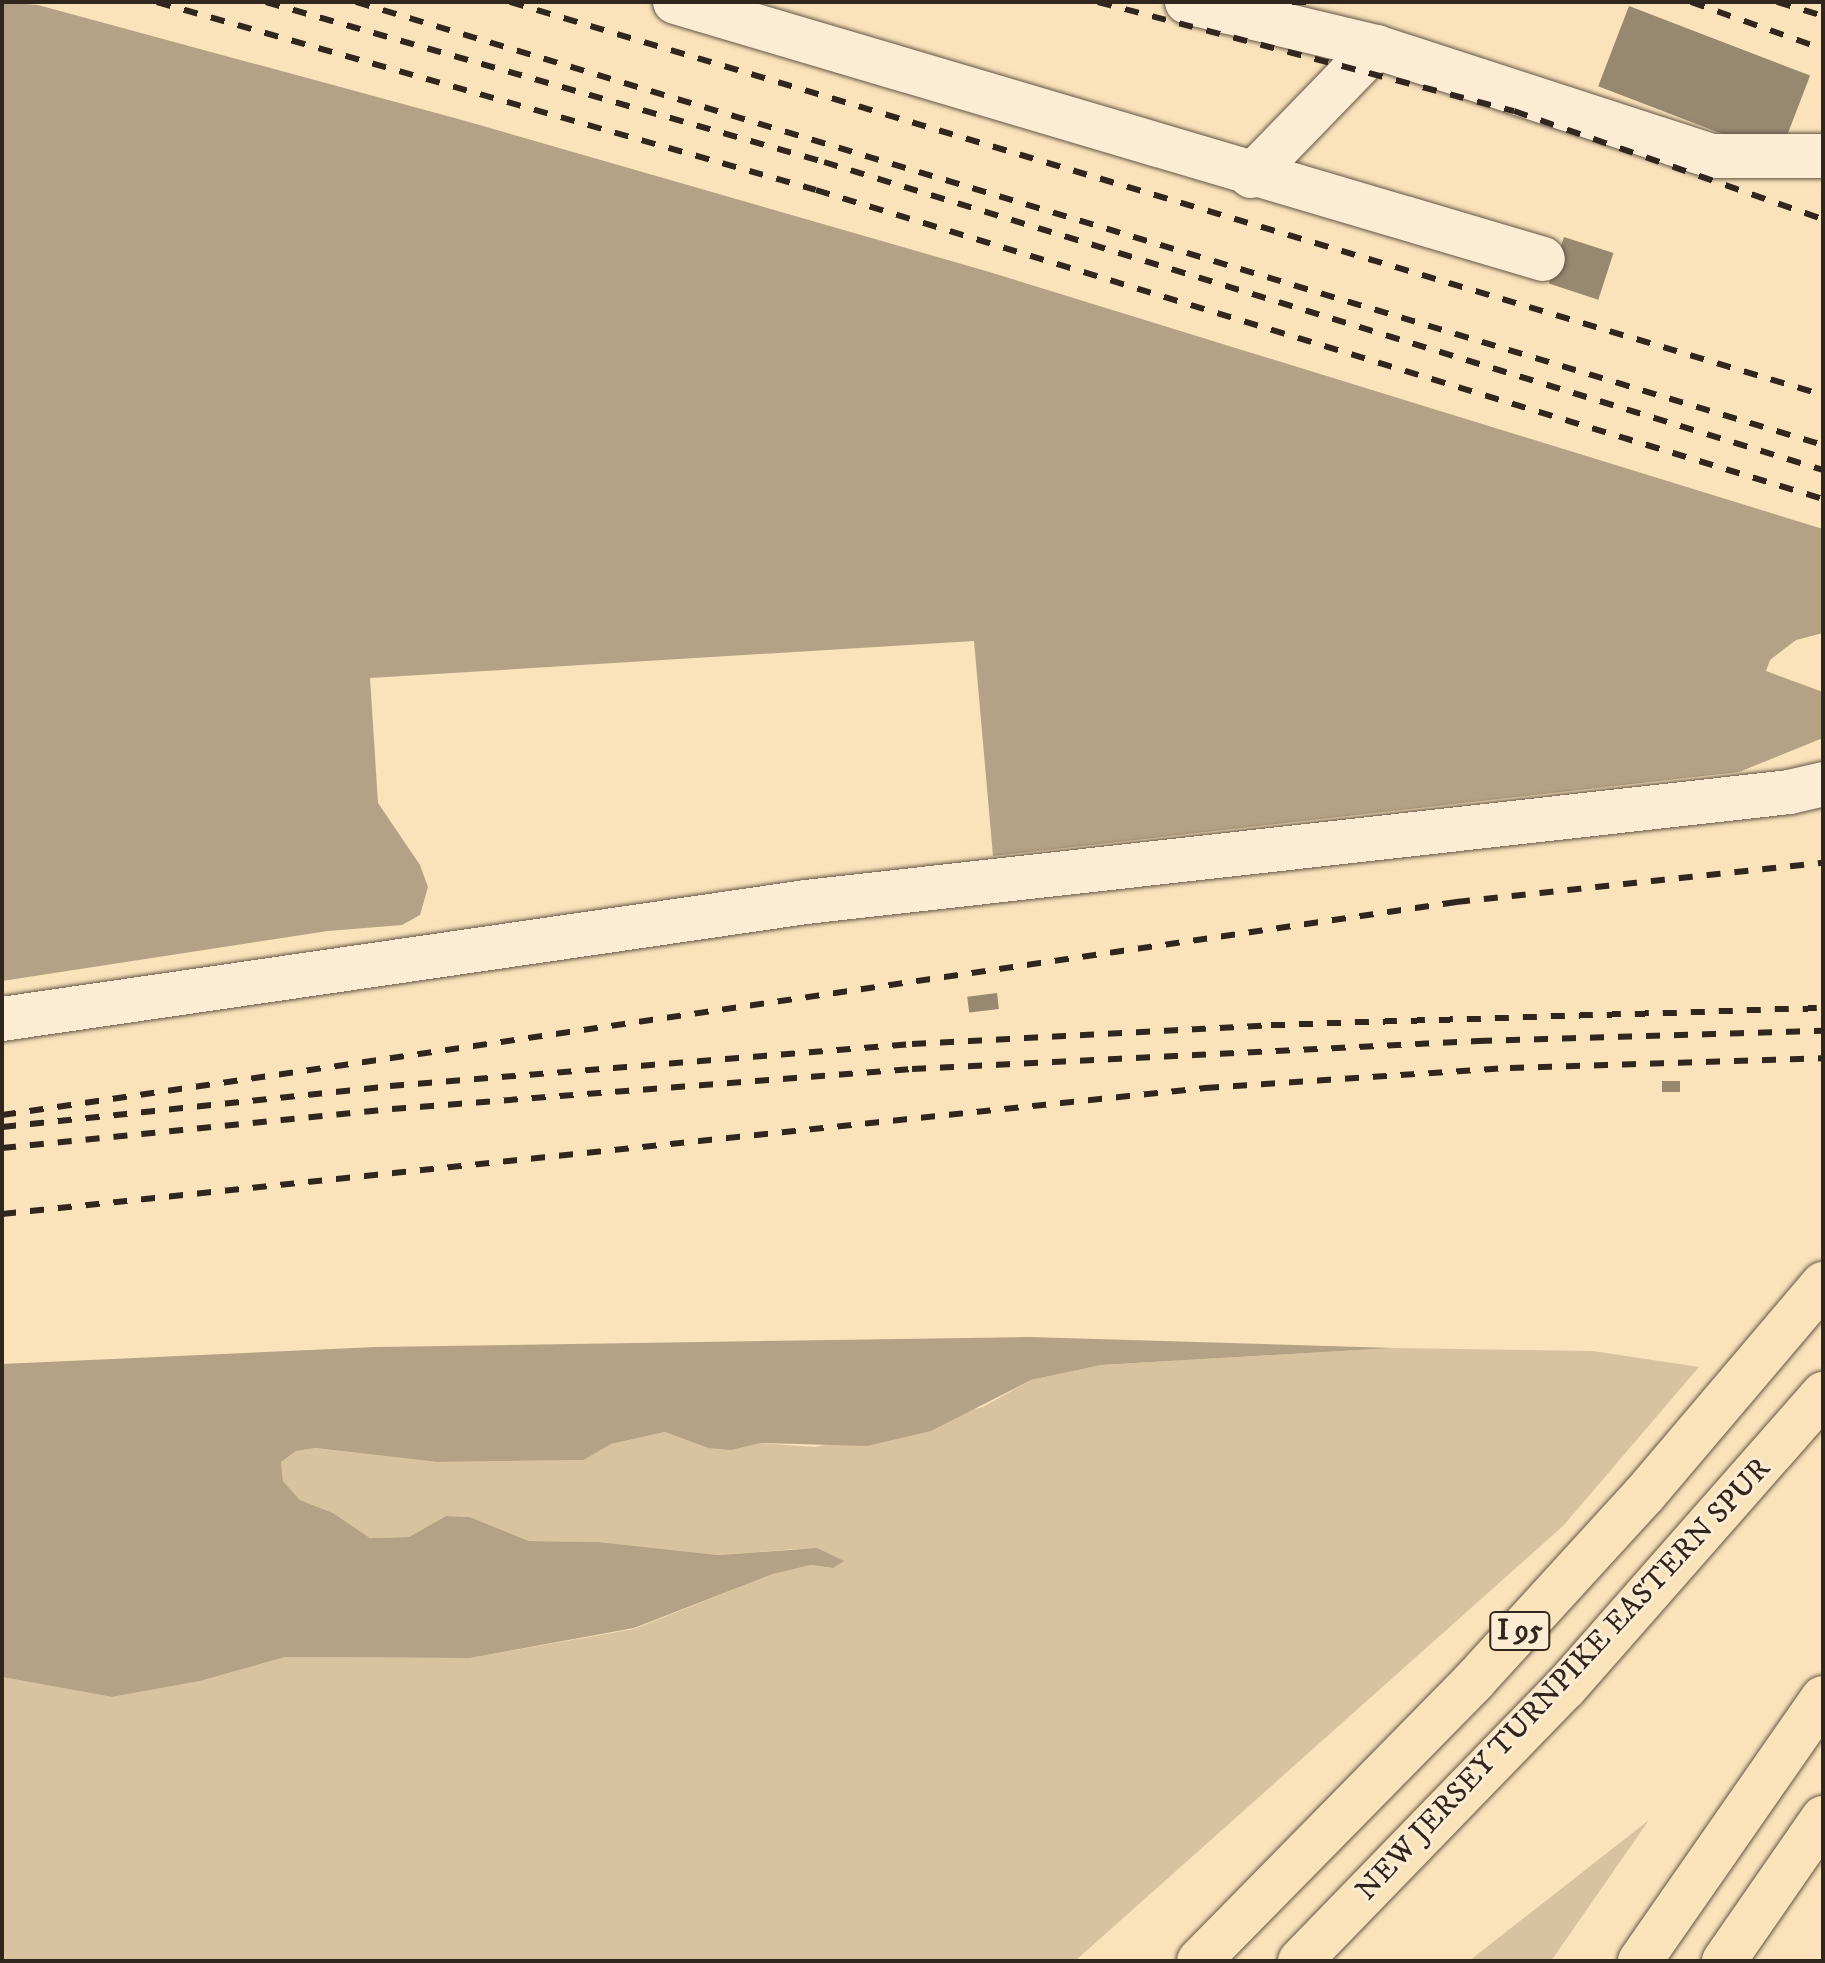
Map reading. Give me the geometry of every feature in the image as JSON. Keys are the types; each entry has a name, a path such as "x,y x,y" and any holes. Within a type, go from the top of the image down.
{"highway":[{"name":"I 95","path":"1199,1961 1346,1816 1533,1617 1823,1284"},
{"name":"NEW JERSEY TURNPIKE EASTERN SPUR","path":"1300,1961 1564,1689 1823,1394"},
{"path":"1640,1961 1823,1698"},
{"path":"1724,1961 1823,1818"}],"lane":[{"path":"675,2 1251,176 1543,259"},
{"path":"1187,2 1376,47 1711,156 1823,156"},
{"path":"1251,176 1376,47"},
{"path":"2,1019 777,905 1774,794 1823,784"}],"shaded area":[{"path":"2,2 38,5 462,120 986,271 1823,529 1823,633 1796,640 1770,660 1766,671 1823,692 1823,738 1739,772 993,856 974,641 370,678 378,803 420,865 428,887 420,915 402,925 328,931 2,981"},
{"path":"1029,1337 1393,1348 1101,1365 1031,1380 931,1431 867,1446 760,1443 731,1450 708,1448 665,1432 611,1444 584,1460 437,1462 315,1448 296,1451 281,1462 283,1481 300,1500 333,1513 370,1538 409,1537 446,1516 470,1517 529,1541 599,1542 718,1555 817,1548 844,1561 833,1568 811,1565 773,1574 634,1628 470,1658 285,1657 200,1681 112,1697 2,1677 2,1364 376,1347"},
{"path":"1393,1348 1593,1351 1699,1367 1563,1526 1075,1961 2,1961 2,1677 112,1697 200,1681 285,1657 470,1658 634,1629 773,1574 811,1565 832,1568 797,1549 718,1555 599,1542 529,1541 470,1517 446,1516 409,1537 370,1538 333,1513 300,1500 283,1481 281,1462 296,1451 314,1448 437,1462 584,1460 611,1444 665,1432 708,1448 760,1443 816,1447 983,1407 1031,1380 1101,1365"},
{"path":"1649,1820 1551,1961 1469,1961"}],"building":[{"path":"1629,6 1810,76 1779,156 1598,86"},
{"path":"1564,237 1613,253 1598,300 1549,284"},
{"path":"997,993 999,1009 969,1013 967,997"},
{"path":"1662,1081 1680,1081 1680,1092 1662,1092"}],"railway":[{"path":"157,2 816,190 1823,499"},
{"path":"266,2 824,162 1823,470"},
{"path":"356,2 1823,445"},
{"path":"510,2 1823,395"},
{"path":"1098,2 1514,111 1823,219"},
{"path":"1292,2 1318,2"},
{"path":"1691,2 1823,49"},
{"path":"1777,2 1823,16"},
{"path":"2,1115 1456,902 1823,863"},
{"path":"2,1127 390,1086 912,1044 1271,1025 1823,1008"},
{"path":"2,1148 392,1109 912,1069 1478,1041 1823,1031"},
{"path":"2,1214 1205,1088 1510,1068 1823,1058"}]}
